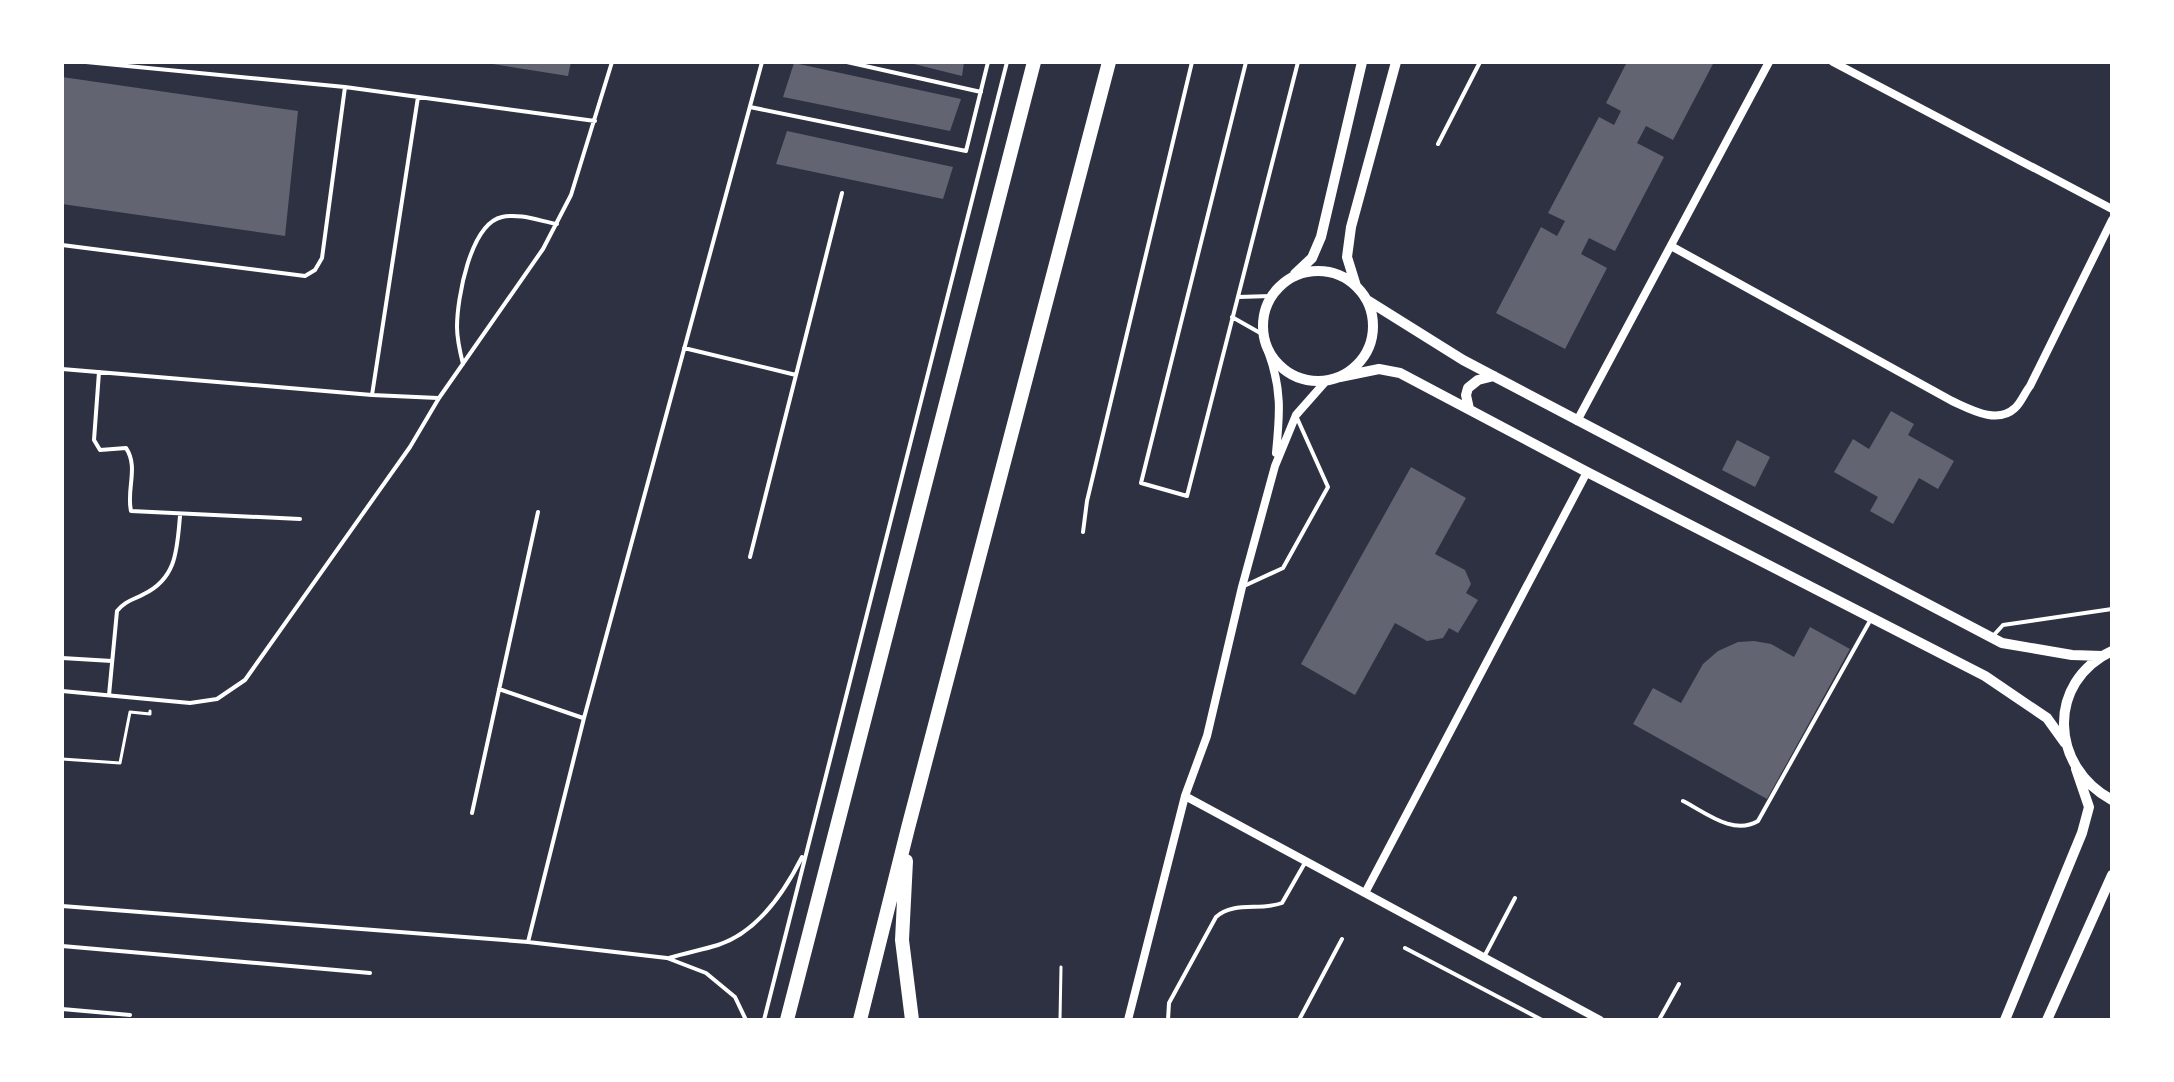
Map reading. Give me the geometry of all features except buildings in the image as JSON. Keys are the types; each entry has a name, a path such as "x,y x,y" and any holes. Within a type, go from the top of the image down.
{"highway":[{"path":"787,1020 1034,62"},
{"path":"860,1020 1109,62"},
{"path":"908,828 902,940 912,1020"}],"street":[{"path":"1275,466 1281,399 1278,378 1262,334 1263,314 1271,296 1312,258 1321,237 1362,62"},
{"path":"1356,286 1347,257 1351,227 1396,62"},
{"path":"1577,421 1769,62"},
{"path":"1833,62 2112,209"},
{"path":"1671,246 1952,401 1985,415 2003,414 2015,409 2030,386 2112,220"},
{"path":"1292,277 1308,271 1326,271 1343,276 1367,300 1453,355 2002,643 2046,652 2107,653"},
{"path":"1340,377 1355,367 1367,353 1373,326 1367,300"},
{"path":"1268,351 1278,365 1292,376 1309,381 1326,381 1379,369 1400,373 1985,676 2047,718 2065,743 2089,807 2082,833 2005,1020"},
{"path":"1469,409 1468,388 1478,380 1494,376"},
{"path":"1128,1020 1185,796 1207,736 1242,587 1275,466 1296,415 1326,381"},
{"path":"1365,893 1587,472"},
{"path":"2065,743 2064,718 2070,693 2083,672 2107,653"},
{"path":"2076,769 2091,787 2112,800"},
{"path":"1185,796 1600,1020"},
{"path":"2047,1020 2112,875"}],"lane":[{"path":"86,62 345,87 595,121"},
{"path":"62,691 190,703 217,699 245,680 410,447 439,398 532,266 557,224 571,195 612,62"},
{"path":"528,942 584,718 762,62"},
{"path":"847,62 981,92"},
{"path":"750,107 966,151 988,62"},
{"path":"764,1020 1007,62"},
{"path":"1083,532 1087,501 1192,62"},
{"path":"1246,62 1141,483 1187,496 1298,62"},
{"path":"1438,144 1480,62"},
{"path":"62,245 305,276 315,270 322,258 345,87"},
{"path":"372,395 418,97"},
{"path":"750,557 842,193"},
{"path":"463,364 458,338 458,310 479,233 502,216 512,215 557,224"},
{"path":"1237,297 1271,296"},
{"path":"1232,317 1262,334"},
{"path":"684,348 796,375"},
{"path":"62,369 439,398"},
{"path":"99,372 94,440 100,450 126,448 133,458 131,511 300,519"},
{"path":"1242,587 1283,568 1328,487 1296,415"},
{"path":"472,813 538,512"},
{"path":"109,695 117,611 124,603 160,584 172,570 177,553 180,515"},
{"path":"1992,638 2003,625 2112,609"},
{"path":"1683,801 1731,825 1750,826 1758,821 1871,618"},
{"path":"62,658 112,661"},
{"path":"499,689 584,718"},
{"path":"667,958 721,944 756,922 786,890 807,847"},
{"path":"1168,1020 1169,1003 1216,917 1228,909 1282,903 1306,861"},
{"path":"1484,957 1515,898"},
{"path":"62,906 528,942 667,958 706,973 735,997 746,1020"},
{"path":"1299,1020 1342,939"},
{"path":"62,946 370,973"},
{"path":"1405,948 1542,1020"},
{"path":"1659,1020 1679,984"},
{"path":"62,1009 130,1015"}],"path":[{"path":"62,759 120,763 130,712 150,714 153,699"},
{"path":"1060,1020 1061,967"}]}
